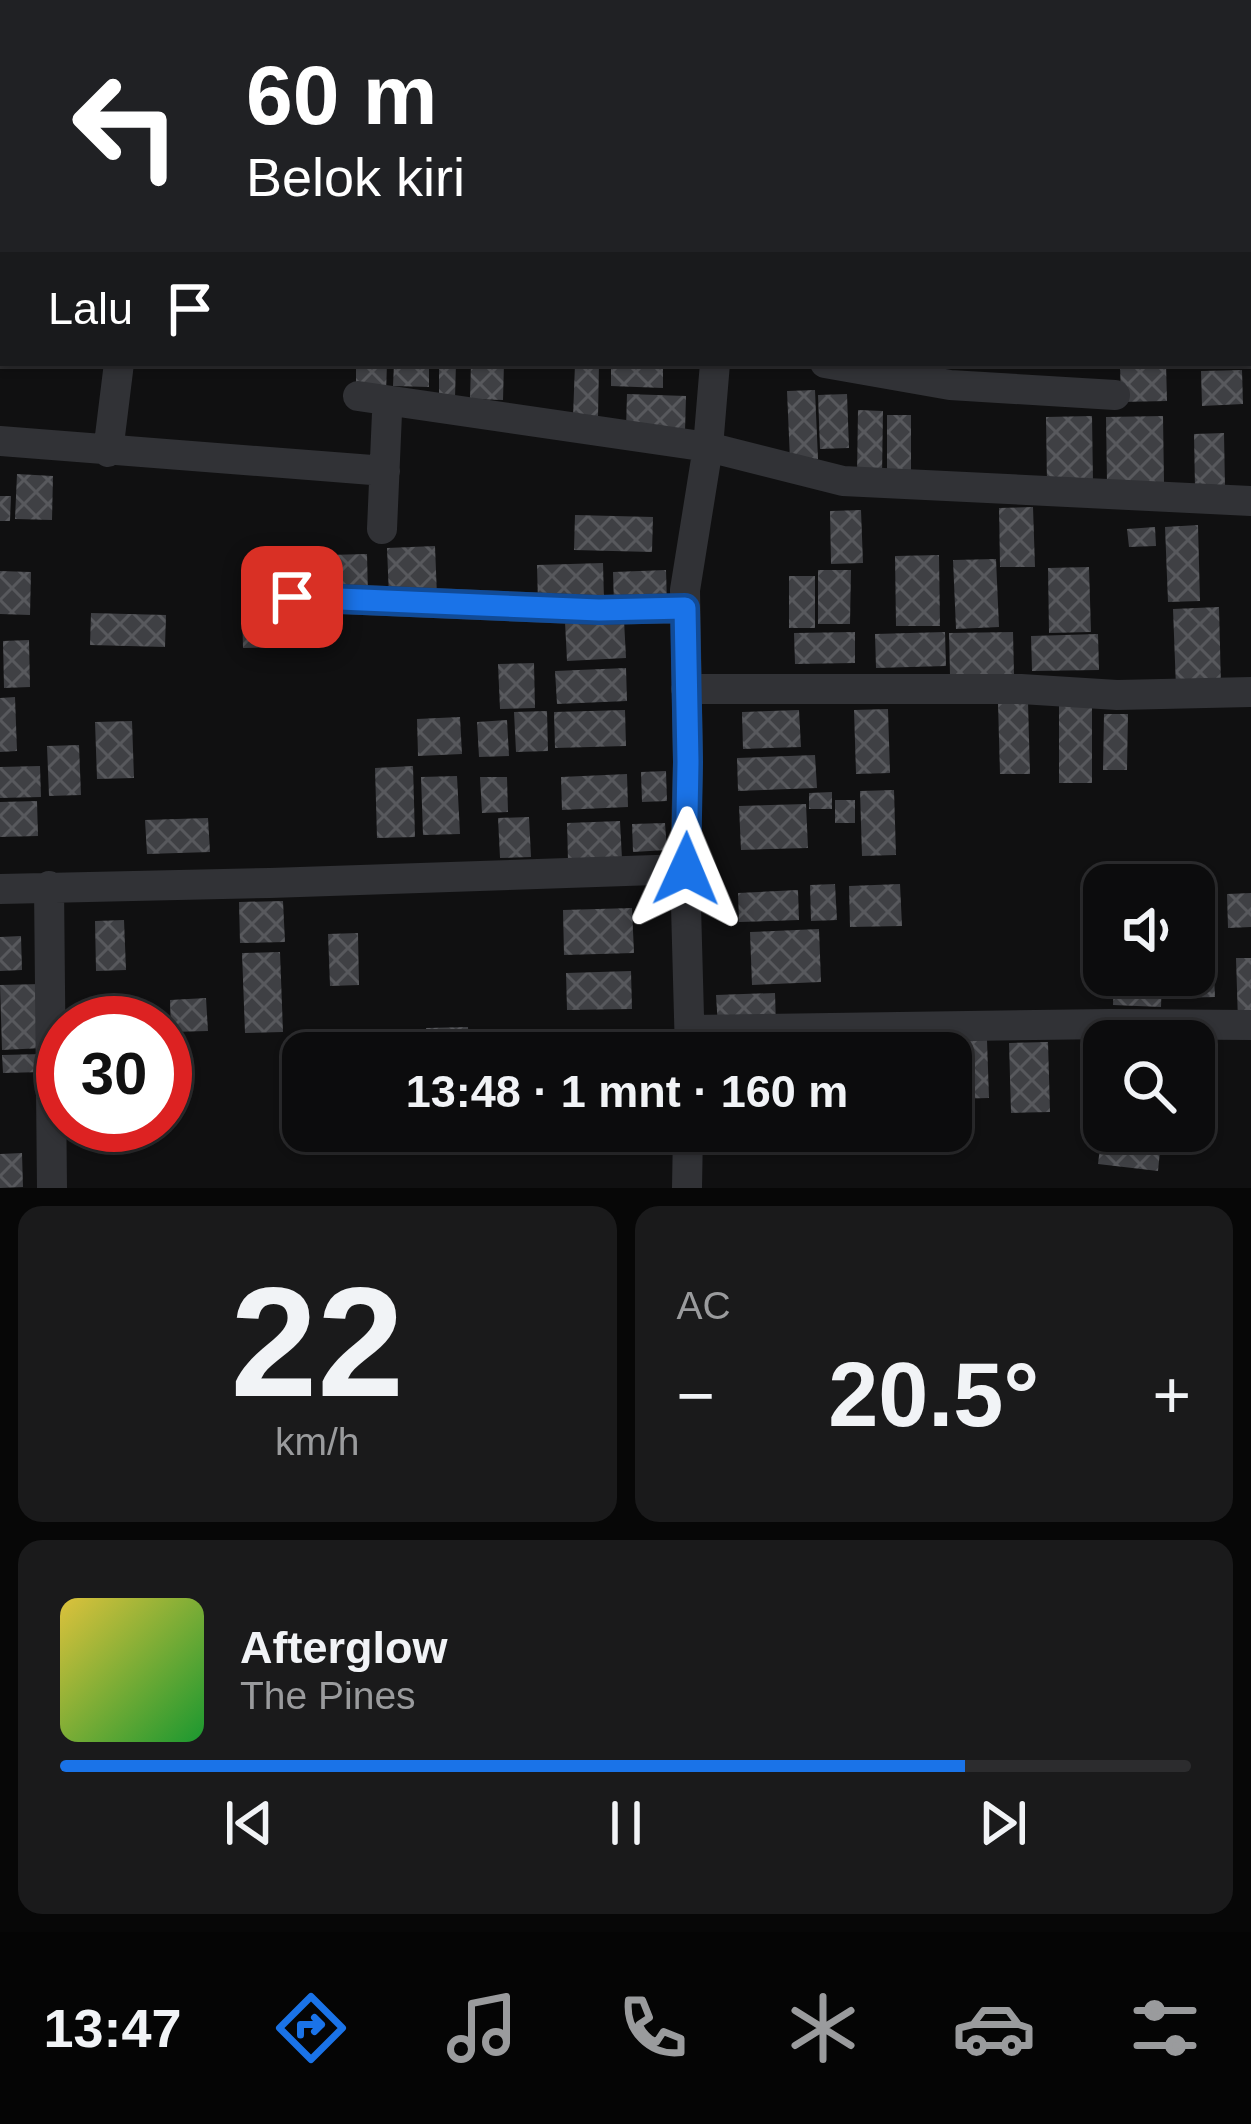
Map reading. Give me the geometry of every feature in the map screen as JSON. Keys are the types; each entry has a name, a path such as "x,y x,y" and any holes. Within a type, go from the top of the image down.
{"street":[{"path":"108,452 119,366"},
{"path":"841,366 950,386 1115,395"},
{"path":"690,1032 685,590 708,447 713,375"},
{"path":"358,396 708,447 843,481 1251,501"},
{"path":"382,530 387,413"},
{"path":"0,441 385,471"},
{"path":"292,597 599,610 685,608"},
{"path":"686,689 1021,689 1117,695 1251,692"},
{"path":"0,889 686,869"},
{"path":"49,886 52,1188"},
{"path":"912,1032 1110,1024 1251,1025"},
{"path":"687,1188 688,1152"}],"building":[{"path":"356,366 387,366 386,394 356,393"},
{"path":"394,366 429,366 429,387 393,386"},
{"path":"439,366 456,366 455,398 439,397"},
{"path":"471,366 504,366 503,400 470,399"},
{"path":"575,366 599,366 598,418 573,417"},
{"path":"611,366 663,366 663,388 611,386"},
{"path":"1120,366 1166,366 1167,401 1121,402"},
{"path":"1242,370 1243,404 1202,406 1201,371"},
{"path":"815,390 818,459 790,460 787,391"},
{"path":"627,394 686,396 685,431 626,429"},
{"path":"847,394 849,448 820,449 818,395"},
{"path":"858,410 883,411 882,476 857,475"},
{"path":"887,415 911,415 911,472 887,472"},
{"path":"1092,416 1093,483 1047,484 1046,417"},
{"path":"1163,416 1164,482 1107,484 1106,417"},
{"path":"1224,433 1225,488 1195,489 1194,434"},
{"path":"17,474 53,476 52,520 15,519"},
{"path":"0,496 11,496 10,521 0,521"},
{"path":"1033,507 1035,567 1000,567 999,508"},
{"path":"861,510 863,563 831,564 830,511"},
{"path":"575,515 653,517 652,552 574,550"},
{"path":"1198,525 1200,601 1168,602 1165,527"},
{"path":"1155,527 1156,546 1129,547 1127,529"},
{"path":"435,546 437,596 389,597 387,548"},
{"path":"367,554 368,594 329,595 327,555"},
{"path":"939,555 940,626 896,626 895,556"},
{"path":"996,559 999,627 956,629 953,560"},
{"path":"603,563 604,600 538,603 537,565"},
{"path":"1089,567 1091,632 1049,633 1048,568"},
{"path":"278,568 279,605 243,606 242,570"},
{"path":"666,570 667,604 614,606 613,572"},
{"path":"818,570 851,570 850,624 818,624"},
{"path":"0,571 31,572 30,615 0,614"},
{"path":"789,576 815,576 815,628 789,628"},
{"path":"1219,607 1221,686 1176,688 1173,609"},
{"path":"286,609 287,647 243,648 242,610"},
{"path":"91,613 166,615 165,647 90,645"},
{"path":"624,620 626,658 567,661 565,622"},
{"path":"855,632 855,663 795,664 794,633"},
{"path":"945,632 946,666 876,668 875,634"},
{"path":"1013,632 1014,674 950,675 949,633"},
{"path":"1098,634 1099,670 1032,671 1031,636"},
{"path":"29,640 30,687 4,688 3,641"},
{"path":"534,663 535,708 500,709 498,664"},
{"path":"626,668 627,701 557,704 555,671"},
{"path":"15,697 17,751 0,752 0,698"},
{"path":"1028,702 1030,774 1000,774 998,703"},
{"path":"1059,705 1092,705 1092,783 1059,783"},
{"path":"888,709 890,773 856,774 854,710"},
{"path":"625,710 626,746 555,748 554,712"},
{"path":"799,710 801,747 743,749 742,712"},
{"path":"547,711 548,751 516,752 514,712"},
{"path":"1104,714 1128,714 1127,770 1103,770"},
{"path":"460,717 462,754 418,756 417,719"},
{"path":"507,720 509,756 479,757 477,722"},
{"path":"132,721 134,778 97,779 95,722"},
{"path":"79,745 81,795 49,796 47,746"},
{"path":"815,755 817,788 738,791 737,758"},
{"path":"40,766 41,797 0,798 0,767"},
{"path":"413,766 415,837 377,838 375,768"},
{"path":"666,771 667,801 642,802 641,772"},
{"path":"627,774 628,807 562,810 561,777"},
{"path":"457,776 460,834 423,835 421,777"},
{"path":"480,777 507,777 508,812 482,813"},
{"path":"894,790 896,855 862,856 860,791"},
{"path":"832,792 832,809 809,809 809,793"},
{"path":"835,800 855,800 855,823 835,823"},
{"path":"37,801 38,836 0,837 0,802"},
{"path":"806,804 808,848 741,850 739,806"},
{"path":"529,817 531,857 500,858 498,818"},
{"path":"208,818 210,852 147,854 145,820"},
{"path":"620,821 622,859 568,861 567,823"},
{"path":"665,823 667,850 633,852 632,824"},
{"path":"835,884 837,920 811,921 810,885"},
{"path":"900,884 902,926 850,927 849,886"},
{"path":"798,890 799,920 739,922 738,893"},
{"path":"1251,893 1251,927 1228,928 1227,894"},
{"path":"283,901 285,942 240,943 239,902"},
{"path":"632,908 634,953 564,955 563,910"},
{"path":"124,920 126,970 96,971 95,921"},
{"path":"819,929 821,982 752,985 750,932"},
{"path":"358,933 359,985 330,986 328,934"},
{"path":"21,936 22,970 0,971 0,937"},
{"path":"280,952 283,1032 245,1033 242,953"},
{"path":"1236,958 1251,958 1251,1022 1238,1022"},
{"path":"631,971 632,1009 567,1010 566,973"},
{"path":"41,984 41,996 36,996 36,1048 2,1050 0,985"},
{"path":"775,993 776,1025 718,1027 716,995"},
{"path":"1113,996 1161,996 1161,1007 1113,1005"},
{"path":"206,998 208,1031 192,1031 192,999"},
{"path":"468,1027 468,1032 426,1032 426,1028"},
{"path":"639,1029 639,1032 561,1032"},
{"path":"987,1040 989,1098 972,1098 972,1041"},
{"path":"1048,1042 1050,1112 1011,1113 1009,1043"},
{"path":"36,1054 36,1072 3,1073 2,1055"},
{"path":"1099,1152 1160,1152 1158,1171 1098,1164"},
{"path":"22,1153 23,1187 0,1188 0,1154"}],"route":[{"path":"292,597 599,610 685,608 686,869"}]}
